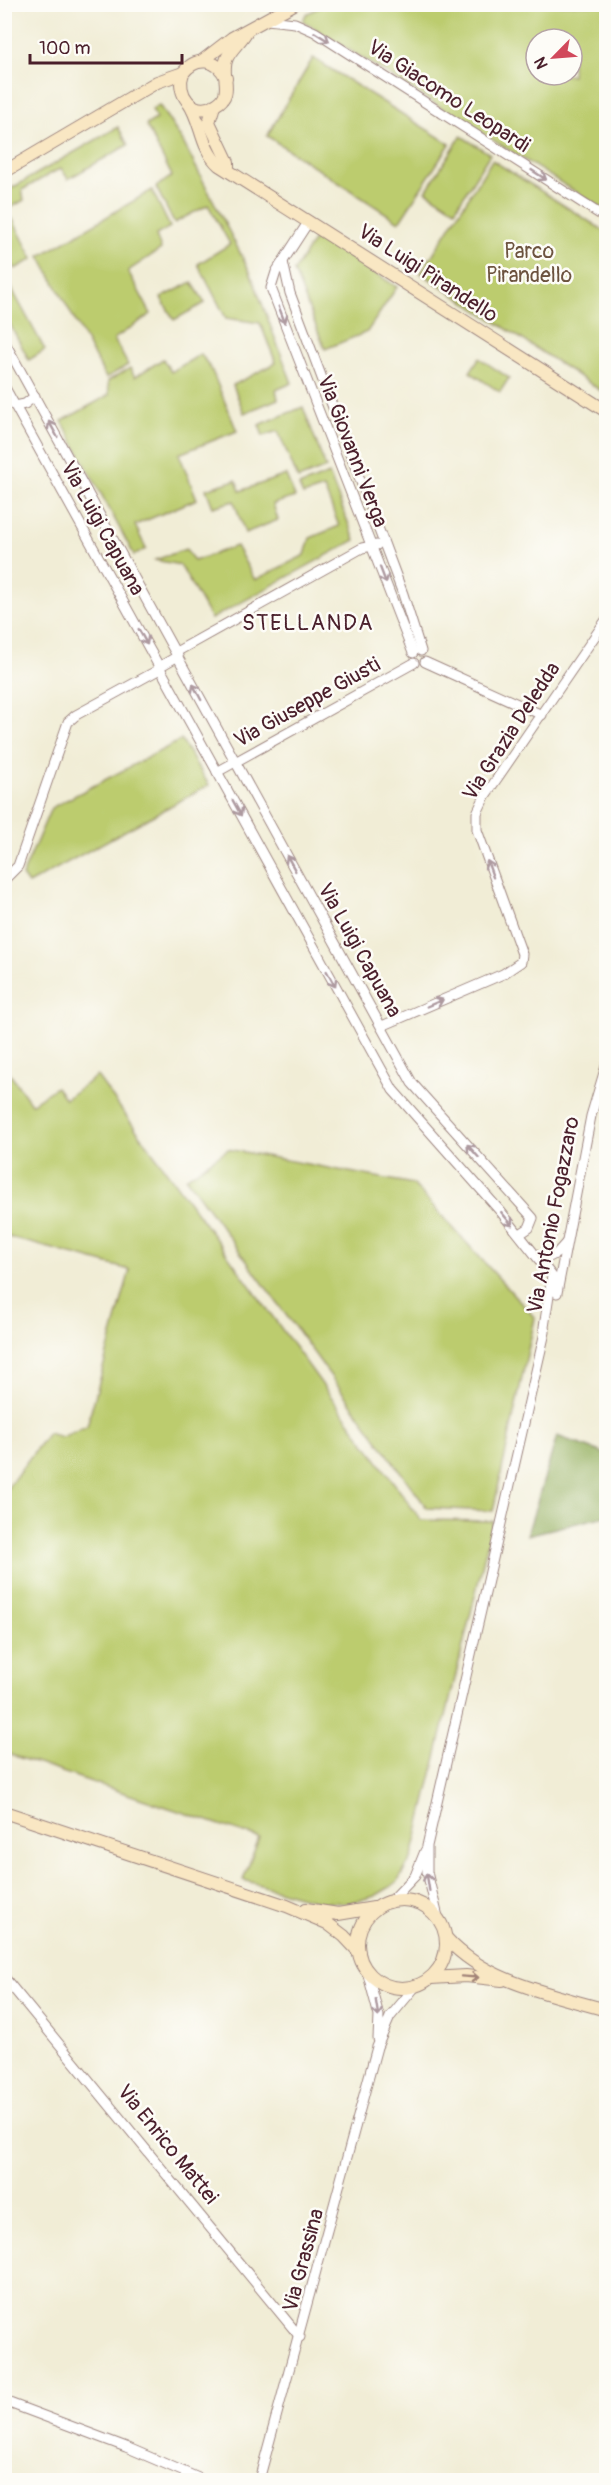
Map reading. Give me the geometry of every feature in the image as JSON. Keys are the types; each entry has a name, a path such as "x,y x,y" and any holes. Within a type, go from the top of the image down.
{"street":[{"path":"186,100 180,85 183,73 188,67 202,61 232,38 294,4"},
{"name":"Via Giacomo Leopardi","path":"267,20 296,22 315,32 606,218"},
{"path":"228,168 228,162 211,131 209,122 214,106 224,97 226,60 246,32"},
{"path":"202,61 219,67 226,78"},
{"path":"4,172 157,82 183,73"},
{"path":"143,92 166,86 174,88 186,100 200,108 214,106"},
{"name":"Via Luigi Pirandello","path":"186,100 194,111 201,136 213,158 222,167 228,168 606,411"},
{"name":"Via Giovanni Verga","path":"309,220 272,280 272,288 371,546 416,656"},
{"name":"Via Giovanni Verga","path":"283,262 290,293 421,643 416,656"},
{"name":"Via Luigi Capuana","path":"4,341 412,1083 533,1218 529,1228 520,1234"},
{"name":"Via Luigi Capuana","path":"4,386 393,1090 542,1261"},
{"path":"15,406 25,405 35,396"},
{"path":"4,880 18,866 68,722 76,715 160,668 177,654 362,548 384,545"},
{"name":"Via Grazia Deledda","path":"381,1026 503,974 521,962 522,954 481,843 476,822 480,805 606,620"},
{"path":"416,656 420,666 425,662 542,715"},
{"name":"Via Giuseppe Giusti","path":"217,772 416,656"},
{"name":"Via Antonio Fogazzaro","path":"545,1332 549,1328 568,1241 591,1116 606,1066"},
{"path":"542,1261 557,1253 568,1241"},
{"name":"Via Antonio Fogazzaro","path":"542,1261 551,1272 553,1281 545,1332"},
{"path":"287,1906 338,1914 363,1912 391,1901 415,1876 427,1846 545,1332"},
{"path":"4,1812 287,1906 327,1923 344,1936 359,1953 367,1971 381,1983 391,1987 416,1987 431,1978 441,1966 446,1952 447,1939 438,1917 427,1872 427,1846"},
{"path":"391,1901 416,1902 438,1917"},
{"path":"359,1953 358,1939 362,1925 378,1907"},
{"path":"447,1939 474,1962 507,1980"},
{"name":"Via Grassina","path":"367,1971 379,2016 377,2047"},
{"path":"431,1978 466,1976 507,1980 606,2010"},
{"name":"Via Enrico Mattei","path":"4,1977 300,2337"},
{"name":"Via Grassina","path":"260,2481 377,2047 390,2017 416,1987"},
{"path":"4,2401 126,2447 203,2481"}],"green space":[{"path":"324,5 606,5 606,211 303,21 306,14"},
{"path":"313,58 450,144 399,222 267,136"},
{"path":"159,105 183,142 251,274 292,383 276,390 278,399 244,413 233,385 276,363 260,323 226,318 198,264 230,244 208,205 174,223 156,187 172,176 146,125 156,119 152,109"},
{"path":"118,127 128,145 68,179 61,168 22,190 24,200 5,211 5,192"},
{"path":"461,136 490,154 455,210 426,191"},
{"name":"Parco Pirandello","path":"492,160 606,232 606,394 421,273"},
{"path":"152,190 170,227 156,235 161,249 128,271 151,314 114,339 128,365 106,378 40,256"},
{"path":"12,218 33,259 15,269 5,249 5,222"},
{"path":"317,235 397,287 367,332 325,349 294,271"},
{"path":"8,282 45,350 29,360 5,315 5,284"},
{"path":"192,282 205,303 174,320 161,298"},
{"path":"201,354 212,371 237,431 179,454 197,499 135,525 146,549 134,555 62,421 109,395 108,381 130,368 135,377 163,359 171,372"},
{"path":"479,358 509,378 500,392 470,372"},
{"path":"303,407 326,468 298,479 278,431 263,436 259,425"},
{"path":"329,474 355,540 211,619 180,565 155,560 186,549 194,561 236,546 255,580 305,555 310,538 339,526 324,488 303,495 299,486"},
{"path":"286,475 295,497 273,504 278,520 245,533 234,501 213,507 206,489 236,480 240,491"},
{"path":"181,740 209,785 28,884 22,876 51,808"},
{"path":"5,1067 31,1104 56,1087 65,1099 97,1076 421,1520 493,1521 412,1857 397,1883 375,1896 349,1903 319,1902 243,1880 259,1838 5,1753 5,1491 48,1433 62,1437 87,1426 130,1270 5,1236"},
{"path":"228,1149 413,1184 535,1318 493,1511 427,1508 186,1178"},
{"path":"557,1436 606,1454 606,1516 527,1535"}],"district":[{"name":"STELLANDA","path":"308,622"}]}
